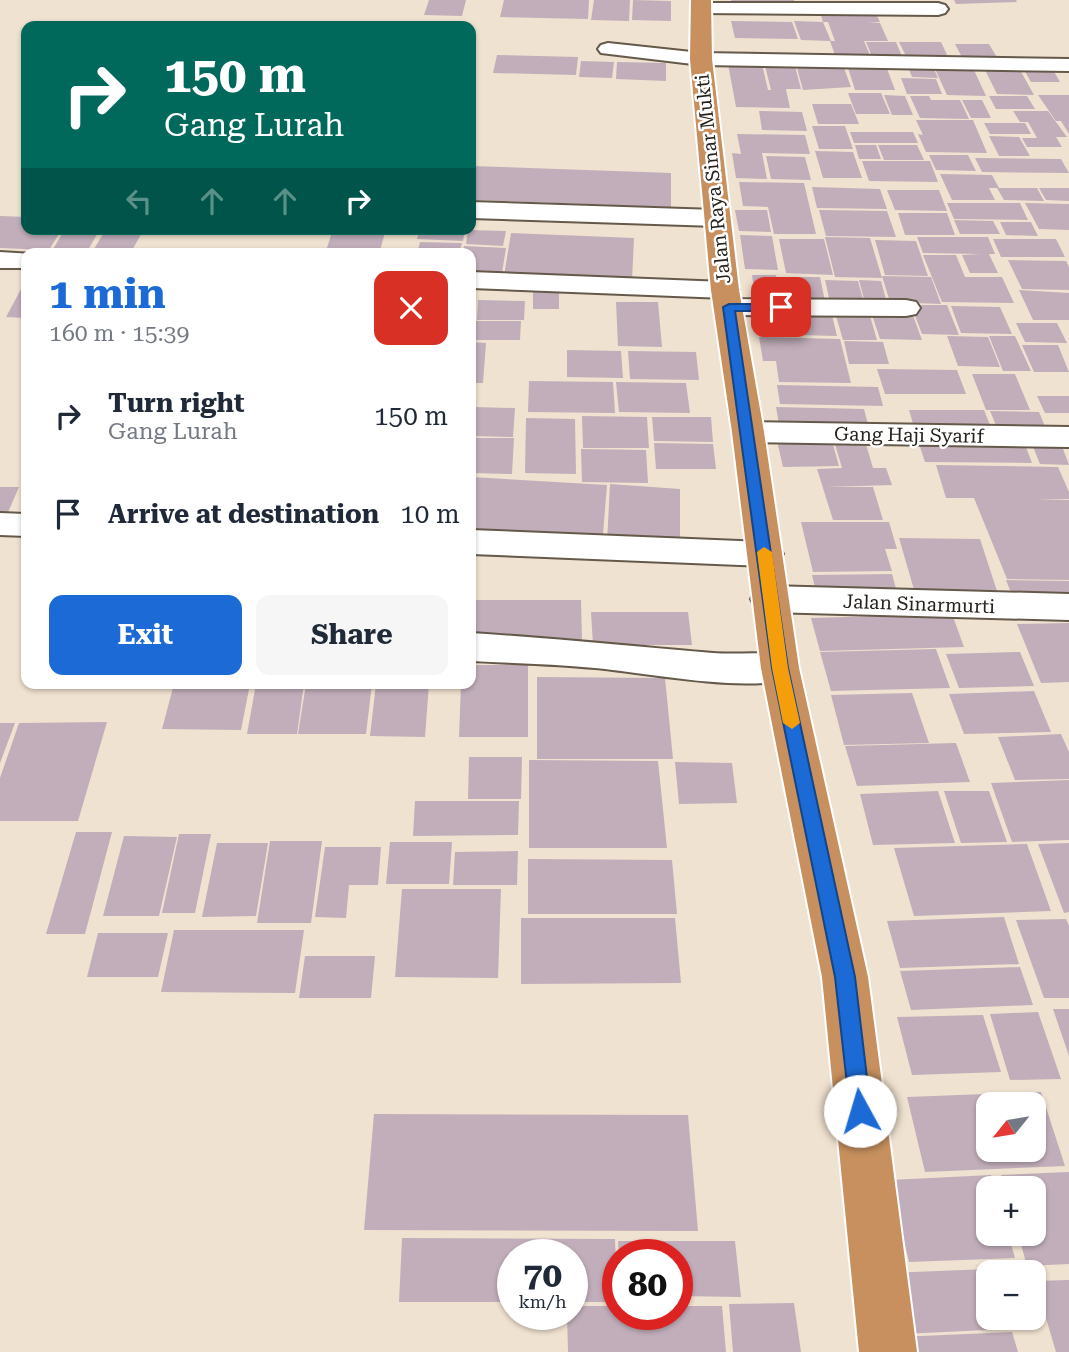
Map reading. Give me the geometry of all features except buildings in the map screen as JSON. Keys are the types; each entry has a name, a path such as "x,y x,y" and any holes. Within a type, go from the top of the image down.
{"highway":[{"name":"Jalan Raya Sinar Mukti","path":"701,4 701,58 716,218 727,299 780,668 845,977 888,1352"}],"street":[{"path":"701,4 938,9"},
{"path":"608,50 701,58 1069,65"},
{"path":"476,210 716,218"},
{"path":"0,260 21,260"},
{"path":"476,280 727,299 906,308"},
{"name":"Gang Haji Syarif","path":"748,432 1069,437"},
{"path":"0,524 21,525"},
{"path":"476,542 765,554"},
{"name":"Jalan Sinarmurti","path":"769,599 1069,607"},
{"path":"476,647 593,654 716,667 780,668"}],"slow traffic":[{"path":"764,552 780,668 792,723"}],"route":[{"path":"781,307 729,307 780,668 845,977 860,1111"}]}
